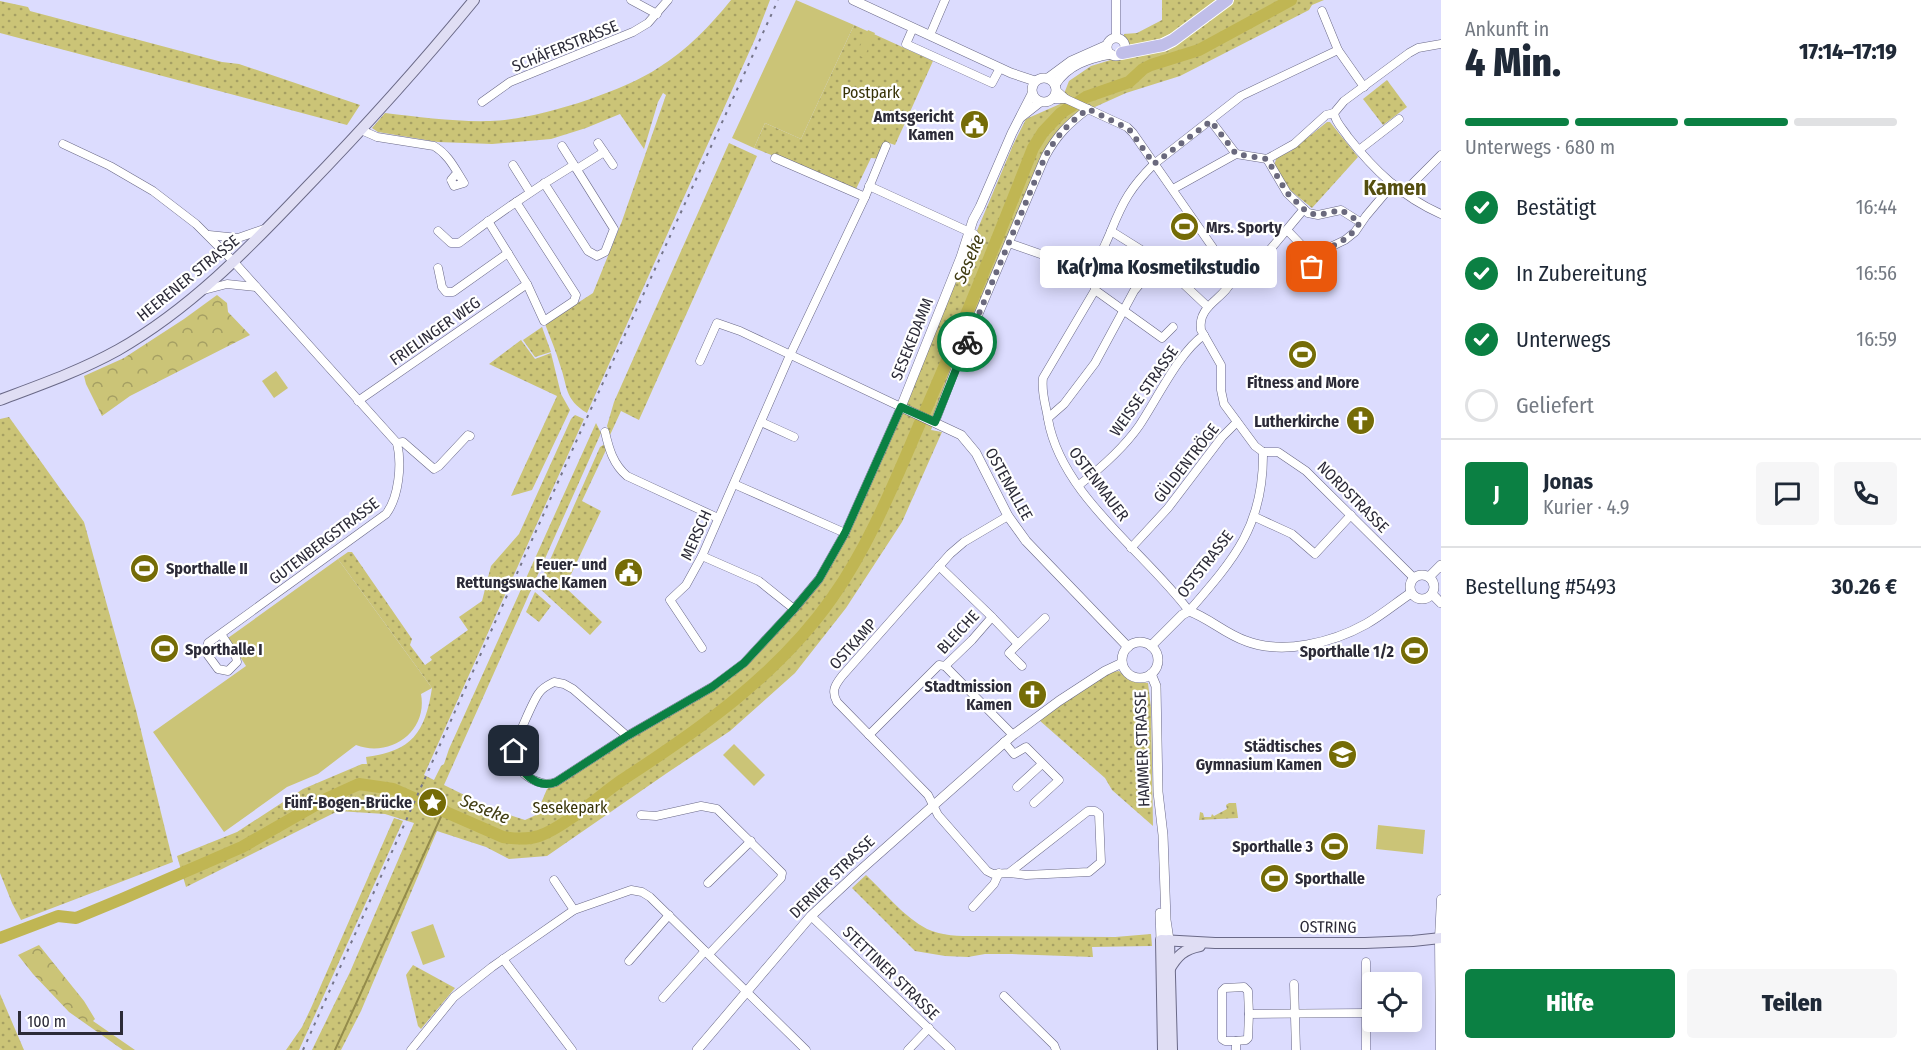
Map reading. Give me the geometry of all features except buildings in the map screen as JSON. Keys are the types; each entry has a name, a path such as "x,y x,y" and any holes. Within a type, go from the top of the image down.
{"main road":[{"name":"HEERENER STRASSE","path":"0,400 111,354 162,322 201,291 269,227 361,130 474,0"},
{"path":"1116,47 1159,40 1216,0"},
{"path":"1116,47 1163,45 1227,0"},
{"name":"OSTRING","path":"1165,944 1365,943 1440,938"},
{"path":"1165,944 1169,970 1172,1050"},
{"name":"OSTRING","path":"1165,944 1188,948 1215,944"},
{"name":"HAMMER STRASSE","path":"1163,1050 1165,944"},
{"path":"1169,970 1177,956 1188,948"}],"street":[{"name":"SCHÄFERSTRASSE","path":"631,0 657,14"},
{"name":"SCHÄFERSTRASSE","path":"482,102 510,82 619,39 648,22 668,0"},
{"path":"854,0 1011,73 1033,88 1040,102"},
{"path":"930,35 945,0"},
{"path":"1116,0 1116,47"},
{"path":"1322,11 1338,50 1364,87"},
{"path":"913,28 906,44 992,83 1000,68"},
{"name":"SESEKEDAMM","path":"1021,117 1040,102 1065,72 1116,47"},
{"path":"1173,189 1236,154 1267,159 1294,144 1326,115 1334,113 1338,107 1414,50 1440,48"},
{"name":"OSTENMAUER","path":"1189,611 1131,548 1078,485 1063,463 1052,440 1041,389 1043,378 1095,290 1093,280 1096,267 1115,218 1127,195 1154,164 1249,92 1338,50"},
{"name":"SESEKEDAMM","path":"627,736 573,689 554,682 537,694 514,751 516,761 523,772 535,782 551,784 627,736 712,687 744,663 819,579 845,533 901,407 961,257 970,246 971,233 980,207 1033,88 1040,78 1053,88"},
{"path":"1053,88 1066,99 1129,129 1236,281"},
{"path":"932,421 1055,139 1085,108"},
{"path":"1334,113 1337,122 1366,160 1405,194 1441,214"},
{"path":"1359,150 1399,119"},
{"path":"1211,121 1236,154"},
{"path":"361,130 377,137 434,146 442,151 458,173"},
{"path":"598,143 613,165"},
{"path":"63,144 110,166 153,191 208,235 397,443 403,442 434,469 468,435 470,436"},
{"name":"MERSCH","path":"702,648 670,600 686,585 702,556 790,355 865,197 886,146"},
{"path":"544,183 588,251 593,255 602,255 607,249 614,229 562,147"},
{"path":"438,231 451,243 459,243 544,183 604,152"},
{"path":"1405,194 1441,155"},
{"path":"774,158 865,197"},
{"path":"1267,159 1287,193 1308,213 1318,215 1345,211 1360,222"},
{"path":"513,165 530,192"},
{"path":"1310,254 1346,240 1393,184"},
{"path":"869,186 971,233"},
{"path":"488,221 527,284 544,321 576,298 576,295 516,202"},
{"path":"1263,452 1255,446 1222,399 1219,358 1204,335 1200,324 1208,307 1258,264 1304,209"},
{"path":"208,235 238,238 269,227"},
{"path":"1287,230 1310,254 1312,277"},
{"path":"1111,231 1159,261 1208,307"},
{"path":"1009,243 1083,269"},
{"name":"FRIELINGER WEG","path":"438,268 442,286 447,292 453,292 508,253"},
{"path":"1048,418 1080,385 1108,343 1134,291 1159,261"},
{"path":"201,291 227,284 256,287"},
{"name":"FRIELINGER WEG","path":"358,401 527,284"},
{"path":"1095,290 1162,338 1173,327"},
{"path":"700,362 717,323 901,407"},
{"name":"WEISSE STRASSE","path":"1078,485 1117,453 1139,426 1193,344 1204,335"},
{"name":"OSTENALLEE","path":"901,407 961,435 986,471 1008,516 1032,548 1128,646"},
{"path":"761,422 794,438"},
{"name":"GÜLDENTRÖGE","path":"1131,548 1168,508 1222,437 1237,422"},
{"path":"605,432 613,458 627,476 718,518"},
{"name":"GUTENBERGSTRASSE","path":"221,634 237,662 228,671 218,669 207,654 208,643 386,514 394,499 398,470 397,443"},
{"name":"NORDSTRASSE","path":"1263,452 1278,452 1296,463 1414,578"},
{"name":"OSTSTRASSE","path":"1151,646 1182,615 1189,611 1238,549 1255,517 1262,487 1263,452"},
{"path":"734,484 845,533"},
{"path":"1255,517 1292,534 1315,554 1351,515"},
{"name":"OSTKAMP","path":"999,873 993,874 987,871 938,815 923,789 837,702 834,696 834,686 939,566 964,542 1008,516"},
{"path":"702,556 759,581 794,609"},
{"path":"1429,577 1441,565"},
{"name":"BLEICHE","path":"939,566 992,617 945,666"},
{"path":"1411,593 1410,585 1414,578 1420,575 1429,577 1434,583 1432,594"},
{"path":"1189,611 1247,642 1286,646 1333,639 1379,616 1411,593"},
{"path":"1411,593 1421,599 1432,594"},
{"path":"1432,594 1441,603"},
{"path":"992,617 1018,644"},
{"path":"1022,666 1009,653 1045,618"},
{"path":"1122,663 1122,657 1128,646 1139,642 1151,646"},
{"name":"HAMMER STRASSE","path":"1122,663 1128,674 1140,678 1151,674 1158,660 1151,646"},
{"name":"DERNER STRASSE","path":"697,1050 811,916 1004,742 1096,677 1122,663"},
{"name":"BLEICHE","path":"869,735 939,665 945,666 1014,735"},
{"name":"HAMMER STRASSE","path":"1151,674 1156,686 1160,824 1163,835 1166,920 1165,944"},
{"path":"1004,742 1014,754 1026,747 1059,780 1034,803"},
{"path":"1017,786 1042,764"},
{"path":"641,815 656,816 701,806 717,808 782,873 780,878 663,998"},
{"path":"973,907 994,884 999,873 1026,874 1089,872 1101,862 1099,814 1092,810 1082,815 1009,873"},
{"path":"708,883 751,841"},
{"path":"554,880 574,910"},
{"path":"411,1050 454,997 503,959 574,910 631,890 642,892 650,897 806,1050"},
{"path":"1440,1050 1441,899"},
{"path":"629,961 669,915"},
{"name":"STETTINER STRASSE","path":"811,916 951,1050"},
{"path":"503,959 572,1050"},
{"path":"1366,963 1366,972"},
{"path":"1294,984 1296,1050"},
{"path":"1244,987 1248,991 1248,1038 1236,1046 1222,1039 1222,991 1225,988 1244,987"},
{"path":"1004,996 1054,1045 1056,1050"},
{"path":"1249,1014 1362,1013"},
{"path":"908,1050 929,1028"},
{"path":"1366,1032 1366,1050"}],"green space":[{"path":"731,0 770,0 755,39 587,413 570,397 545,324 593,293 622,221 666,95 663,93 658,102 644,149 620,114 551,139 492,144 438,142 378,132 372,128 385,113 451,120 490,121 530,116 577,104 622,87 669,61 698,37"},
{"path":"796,0 854,25 801,139 765,123 754,148 732,138"},
{"path":"1162,0 1216,0 1174,32 1162,38 1137,45 1124,44 1124,34 1137,33 1162,20"},
{"name":"Sesekepark","path":"1231,0 1324,0 1312,5 1309,10 1180,76 1126,93 1086,111 1055,139 931,430 942,432 902,522 846,608 795,673 730,731 547,856 509,859 486,847 437,831 361,1011 341,1050 312,1050 350,972 414,823 385,814 338,811 186,887 177,856 237,832 303,789 362,764 367,764 366,757 395,750 414,737 420,728 432,688 338,559 352,552 412,639 410,645 425,665 432,660 430,657 468,630 459,617 482,601 491,566 519,534 571,419 575,415 584,419 424,775 434,780 444,764 596,423 601,433 444,785 497,811 525,820 536,815 547,789 737,671 794,612 840,545 963,257 971,245 1026,119 1060,104 1069,81 1091,66 1114,59 1106,60 1112,57 1118,58 1165,47"},
{"path":"0,1 222,62 239,64 360,105 347,125 0,33"},
{"name":"Postpark","path":"854,25 933,61 895,145 889,143 882,159 871,158 856,189 754,148 765,123 801,139"},
{"path":"868,30 875,33 864,58 856,54"},
{"path":"1387,80 1407,107 1383,125 1363,99"},
{"path":"1330,122 1358,157 1312,208 1291,191 1274,165 1277,157 1291,151"},
{"path":"729,143 757,156 639,420 621,411 610,435 607,426 614,402"},
{"path":"217,295 227,303 228,312 250,335 130,396 102,416 84,376 124,358"},
{"path":"542,327 551,352 535,357 523,340"},
{"path":"521,340 535,359 551,353 561,394 570,410 532,490 511,496 557,396 489,364"},
{"path":"276,371 288,388 274,398 262,381"},
{"path":"9,417 84,522 136,710 173,862 21,920 0,873 0,419"},
{"path":"605,444 606,450 582,501 601,511 565,587 602,622 590,635 538,587 600,447"},
{"path":"338,559 432,688 421,694 422,708 419,720 404,739 393,745 369,748 356,745 318,774 287,787 224,832 153,732 246,666 228,638"},
{"path":"535,592 551,606 539,622 526,612"},
{"path":"1119,671 1129,680 1148,683 1151,708 1153,826 1112,790 1105,778 1039,720 1104,676"},
{"path":"734,744 765,775 754,786 723,755"},
{"path":"1236,803 1238,818 1199,820 1200,812 1204,817 1211,817 1212,814 1214,816 1227,809 1226,805"},
{"path":"394,818 403,821 299,1050 286,1050 302,1027 311,1008"},
{"path":"1378,825 1425,830 1423,854 1376,849"},
{"path":"866,875 910,918 927,929 939,933 963,936 1115,937 1151,934 1152,946 1092,947 1093,957 985,954 968,957 915,951 852,888"},
{"path":"433,924 445,957 423,965 411,932"},
{"path":"39,945 84,1001 95,1019 93,1021 135,1050 123,1050 69,1012 33,974 18,955"},
{"path":"413,965 455,988 421,1029 418,1026 406,975"},
{"path":"0,994 24,1050 0,1050"}],"waterway":[{"name":"Seseke","path":"0,938 58,916 76,918 122,899 242,847 326,799 359,784 393,789 503,837 521,839 539,836 570,819 708,721 762,676 811,626 832,598 858,556 901,468 964,320 1033,148 1043,132 1061,113 1086,97 1129,82 1151,65 1199,50 1291,0"},
{"path":"335,1050 444,810"}],"railway":[{"path":"303,1050 580,433 778,0"}],"way so far":[{"path":"967,342 1045,157 1064,128 1088,109 1127,127 1154,164 1211,121 1236,154 1267,159 1287,193 1308,213 1318,215 1341,210 1360,222 1355,232 1346,240 1310,254 1312,267"}],"place":[{"name":"Amtsgericht Kamen","path":"975,125"},
{"name":"Mrs. Sporty","path":"1185,227"},
{"name":"Ka(r)ma Kosmetikstudio","path":"1312,267"},
{"name":"Fitness and More","path":"1303,354"},
{"name":"Lutherkirche","path":"1360,421"},
{"name":"Sporthalle II","path":"145,568"},
{"name":"Feuer- und Rettungswache Kamen","path":"628,573"},
{"name":"Sporthalle I","path":"164,649"},
{"name":"Sporthalle 1/2","path":"1415,651"},
{"name":"Stadtmission Kamen","path":"1033,695"},
{"name":"Städtisches Gymnasium Kamen","path":"1343,755"},
{"name":"Fünf-Bogen-Brücke","path":"433,802"},
{"name":"Sporthalle 3","path":"1334,846"},
{"name":"Sporthalle","path":"1274,878"}],"district":[{"name":"Kamen","path":"1395,187"}],"route":[{"path":"514,751 516,761 523,772 535,782 551,784 627,736 712,687 744,663 819,579 845,533 901,407 935,422 967,342"}]}
